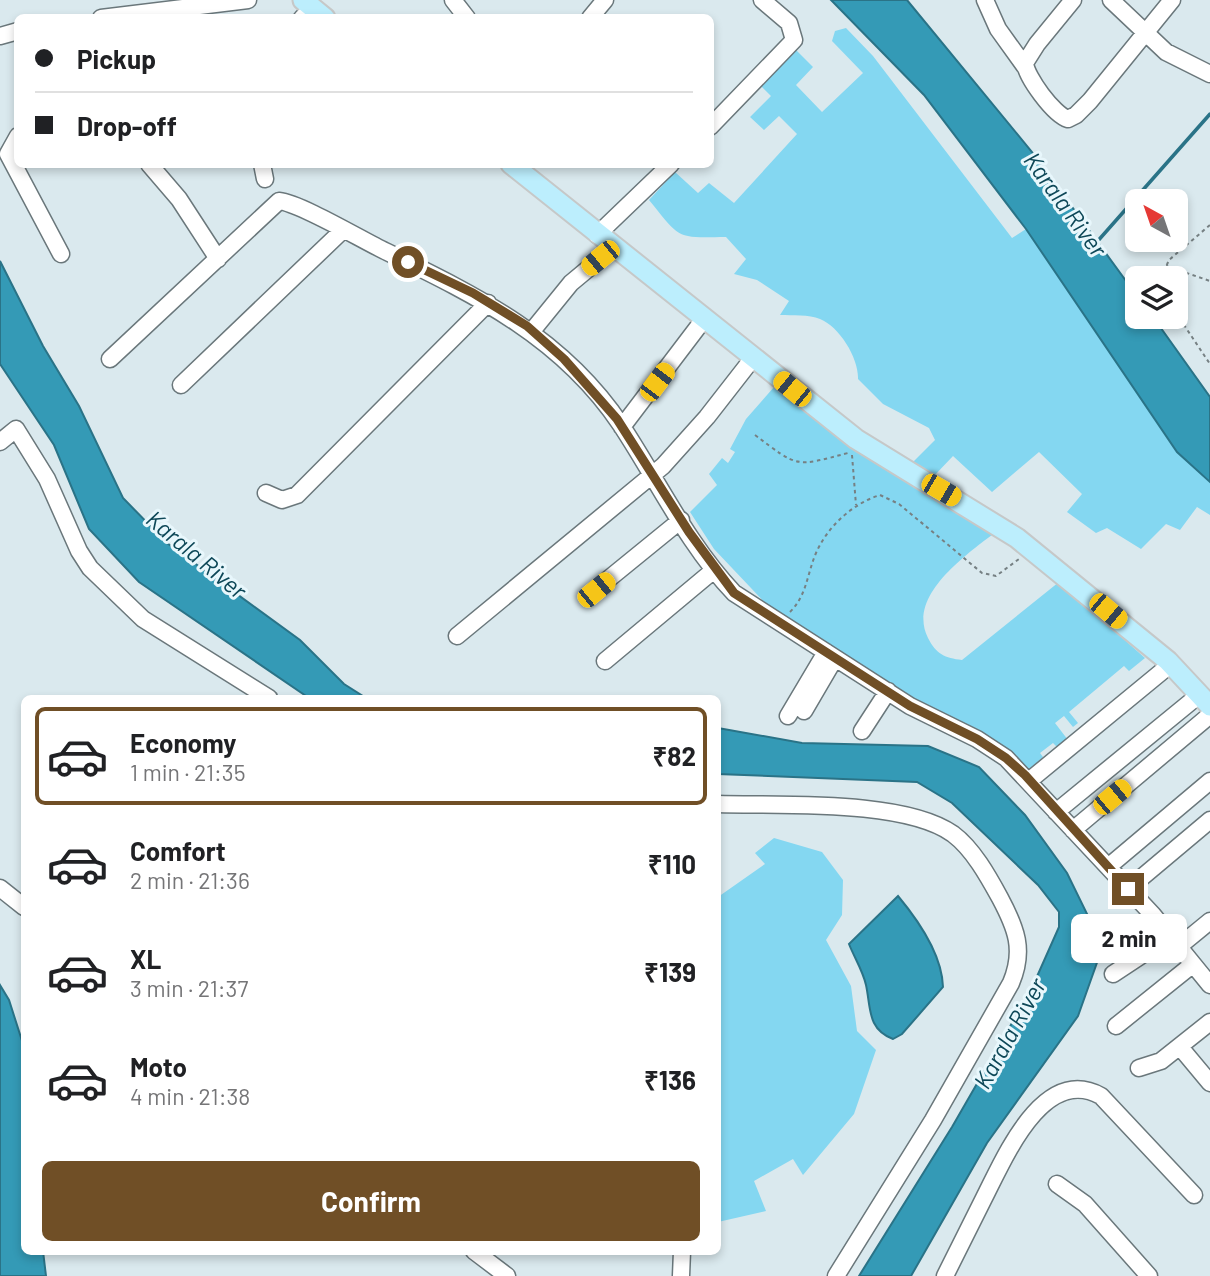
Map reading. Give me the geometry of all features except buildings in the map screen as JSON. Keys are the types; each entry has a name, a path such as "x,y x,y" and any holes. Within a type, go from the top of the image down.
{"main road":[{"path":"522,168 613,248 867,447 971,508 1031,549 1171,664 1205,700"}],"street":[{"path":"143,14 248,0"},
{"path":"453,0 464,14"},
{"path":"593,14 605,0"},
{"path":"714,123 794,40 789,23 762,0"},
{"path":"985,0 998,29 1063,118 1073,117 1090,102 1172,0"},
{"path":"1026,68 1025,63 1037,44 1073,0"},
{"path":"1111,0 1166,52 1210,74"},
{"path":"14,144 8,155 14,166"},
{"path":"15,168 61,254"},
{"path":"152,168 179,199 218,259"},
{"path":"597,235 667,168"},
{"path":"110,359 279,201 488,303 532,331 584,380 622,427 714,570 746,603 910,706 977,739 1006,758 1030,780 1128,889 1210,985"},
{"path":"181,386 343,230"},
{"path":"532,331 577,276 613,248"},
{"path":"266,493 282,500 297,495 488,303"},
{"path":"622,427 704,320"},
{"path":"457,636 680,450 752,358"},
{"path":"0,442 16,429 47,479 79,551 90,568 144,618 264,695"},
{"path":"596,590 681,520"},
{"path":"604,661 714,570"},
{"path":"804,711 830,655"},
{"path":"788,716 830,655"},
{"path":"1030,780 1171,664"},
{"path":"862,731 888,691"},
{"path":"1056,811 1205,700"},
{"path":"1073,830 1210,715"},
{"path":"1108,867 1210,781"},
{"path":"721,804 885,812 934,823 959,839 980,865 1017,935 1019,961 1011,983 933,1120 836,1276"},
{"path":"1128,889 1210,820"},
{"path":"0,888 21,906"},
{"path":"1113,974 1210,921"},
{"path":"1116,1026 1192,965"},
{"path":"1139,1068 1161,1061 1210,1022"},
{"path":"1180,1047 1210,1083"},
{"path":"945,1276 1016,1136 1034,1115 1065,1091 1080,1089 1101,1096 1194,1195"},
{"path":"1057,1184 1085,1204 1149,1276"},
{"path":"479,1255 507,1276"},
{"path":"492,1265 500,1255"},
{"path":"681,1276 682,1255"}],"path":[{"path":"1165,266 1210,225"},
{"path":"1188,274 1210,281"},
{"path":"1187,329 1210,364"},
{"path":"755,435 783,456 802,465 852,452 856,506"},
{"path":"779,623 800,602 816,552 842,516 880,495 899,505 982,573 996,576 1031,549"}],"shaded area":[{"path":"846,28 873,56 1012,238 1026,229 1177,452 1210,482 1210,515 1197,507 1180,530 1166,524 1141,549 1107,528 1096,533 1067,512 1082,494 1039,452 992,492 953,456 933,477 912,463 935,440 929,428 883,404 858,379 852,353 835,329 816,317 780,315 789,301 757,280 734,274 746,259 726,237 680,234 649,200 675,172 698,193 709,183 734,203 797,134 779,116 764,130 750,117 771,96 761,86 796,50 813,67 796,85 822,112 863,73 832,41 835,31"},
{"path":"774,387 849,441 997,531 957,563 933,591 926,606 924,622 928,638 938,651 962,660 1059,582 1145,658 1129,671 1124,666 1069,712 1078,723 1073,727 1064,716 1055,723 1068,740 1058,748 1053,743 1040,753 1043,757 1027,771 910,703 768,606 714,549 690,512 717,485 709,474 722,458 728,463 735,452 730,449 746,419"},
{"path":"774,838 822,852 843,880 842,915 826,940 851,986 857,1031 876,1050 854,1114 803,1175 793,1159 754,1181 766,1211 721,1221 721,895 765,864 755,853"}],"water":[{"name":"Karala River","path":"831,0 907,0 1032,152 1125,280 1125,329 1162,329 1210,397 1210,482 1177,452 1026,229 924,95"},
{"path":"0,261 43,346 79,406 123,498 167,543 300,640 344,684 361,695 305,695 139,582 89,529 54,445 0,364"},
{"name":"Karala River","path":"721,729 802,743 928,746 979,767 1025,815 1067,873 1091,922 1099,957 1078,1016 987,1143 911,1276 859,1276 952,1127 1031,990 1059,927 1059,912 1038,885 952,803 917,782 721,774"},
{"path":"898,896 934,950 943,987 902,1034 893,1039 874,1024 865,980 849,944"},
{"path":"0,985 9,1000 21,1038 21,1255 43,1255 46,1276 0,1276"}],"waterway":[{"name":"Karala River","path":"1096,243 1210,114"}],"route":[{"path":"408,262 473,293 527,326 564,359 617,419 714,570 734,593 910,706 977,739 1006,758 1025,775 1128,889"}]}
